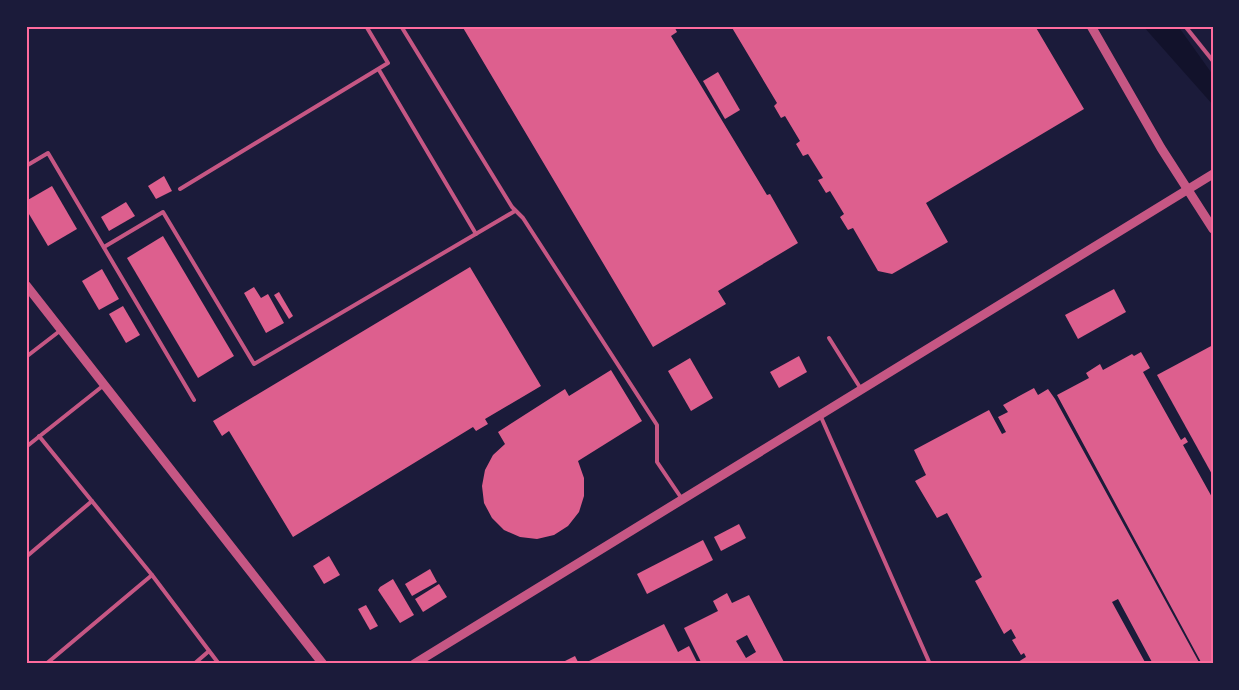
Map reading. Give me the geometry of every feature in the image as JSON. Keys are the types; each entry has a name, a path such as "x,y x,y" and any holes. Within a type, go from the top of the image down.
{"street":[{"path":"1091,26 1187,189 1213,229"},
{"path":"414,664 1213,174"},
{"path":"26,285 323,664"}],"lane":[{"path":"180,189 388,63 366,26"},
{"path":"401,26 515,211 523,218 657,425 657,462 682,500"},
{"path":"1185,26 1213,61"},
{"path":"379,70 476,234"},
{"path":"26,166 48,153 194,400"},
{"path":"104,246 164,212 254,364 515,211"},
{"path":"26,357 62,330"},
{"path":"829,338 862,390"},
{"path":"26,447 104,385"},
{"path":"820,416 930,664"},
{"path":"39,436 152,575 219,664"},
{"path":"26,557 92,501"},
{"path":"46,664 152,575"},
{"path":"194,664 209,650"}],"shaded area":[{"path":"1143,26 1178,26 1213,75 1213,105"}],"building":[{"path":"462,26 674,26 677,32 671,36 767,195 770,194 798,243 718,291 726,304 653,347"},
{"path":"731,26 1035,26 1084,109 926,203 948,242 892,274 878,271 853,228 848,230 840,217 844,214 830,191 826,193 818,180 823,178 808,154 803,156 796,144 800,141 785,116 781,118 774,106 777,103"},
{"path":"718,72 740,110 725,119 703,81"},
{"path":"164,176 172,191 156,199 148,186"},
{"path":"52,186 77,229 48,246 26,209 26,201"},
{"path":"126,202 135,216 109,231 101,217"},
{"path":"163,236 234,356 198,378 127,258"},
{"path":"470,267 541,386 485,419 488,424 476,431 473,427 293,537 229,431 222,436 213,421"},
{"path":"102,269 119,299 99,310 82,281"},
{"path":"254,287 261,298 268,294 284,323 266,333 244,293"},
{"path":"1114,289 1126,312 1078,339 1065,315"},
{"path":"279,292 293,316 289,319 274,295"},
{"path":"123,306 140,335 126,343 109,314"},
{"path":"1213,345 1213,476 1157,375"},
{"path":"1141,352 1150,368 1143,372 1181,440 1185,437 1188,442 1183,445 1213,499 1213,664 1202,664 1057,395 1089,378 1086,373 1100,364 1103,370 1132,354 1134,356"},
{"path":"799,356 807,372 779,388 770,372"},
{"path":"690,358 713,398 691,411 668,371"},
{"path":"611,370 642,421 578,461 584,478 584,496 579,512 568,526 554,535 537,539 520,537 504,530 492,518 484,503 482,486 485,470 493,455 505,444 498,432 565,389 569,396"},
{"path":"1034,388 1038,395 1048,389 1055,399 1200,664 1153,664 1118,599 1112,602 1146,664 1015,664 1026,657 1024,653 1021,655 1012,640 1016,638 1011,629 1004,634 975,581 982,577 947,513 937,518 915,481 926,475 914,450 989,410 1002,434 1006,432 998,417 1008,412 1003,405"},
{"path":"739,524 746,538 721,551 714,537"},
{"path":"703,540 713,560 647,594 637,574"},
{"path":"329,556 340,575 324,584 313,566"},
{"path":"430,569 437,582 412,596 405,584"},
{"path":"393,579 414,615 400,623 378,590"},
{"path":"439,584 447,597 423,612 415,599"},
{"path":"727,593 732,603 749,595 785,664 702,664 684,628 718,611 713,601","holes":["747,635 756,652 746,658 736,641"]},
{"path":"366,605 378,626 370,630 358,609"},
{"path":"664,624 678,652 689,646 698,664 583,664"},
{"path":"575,656 579,664 559,664"}]}
